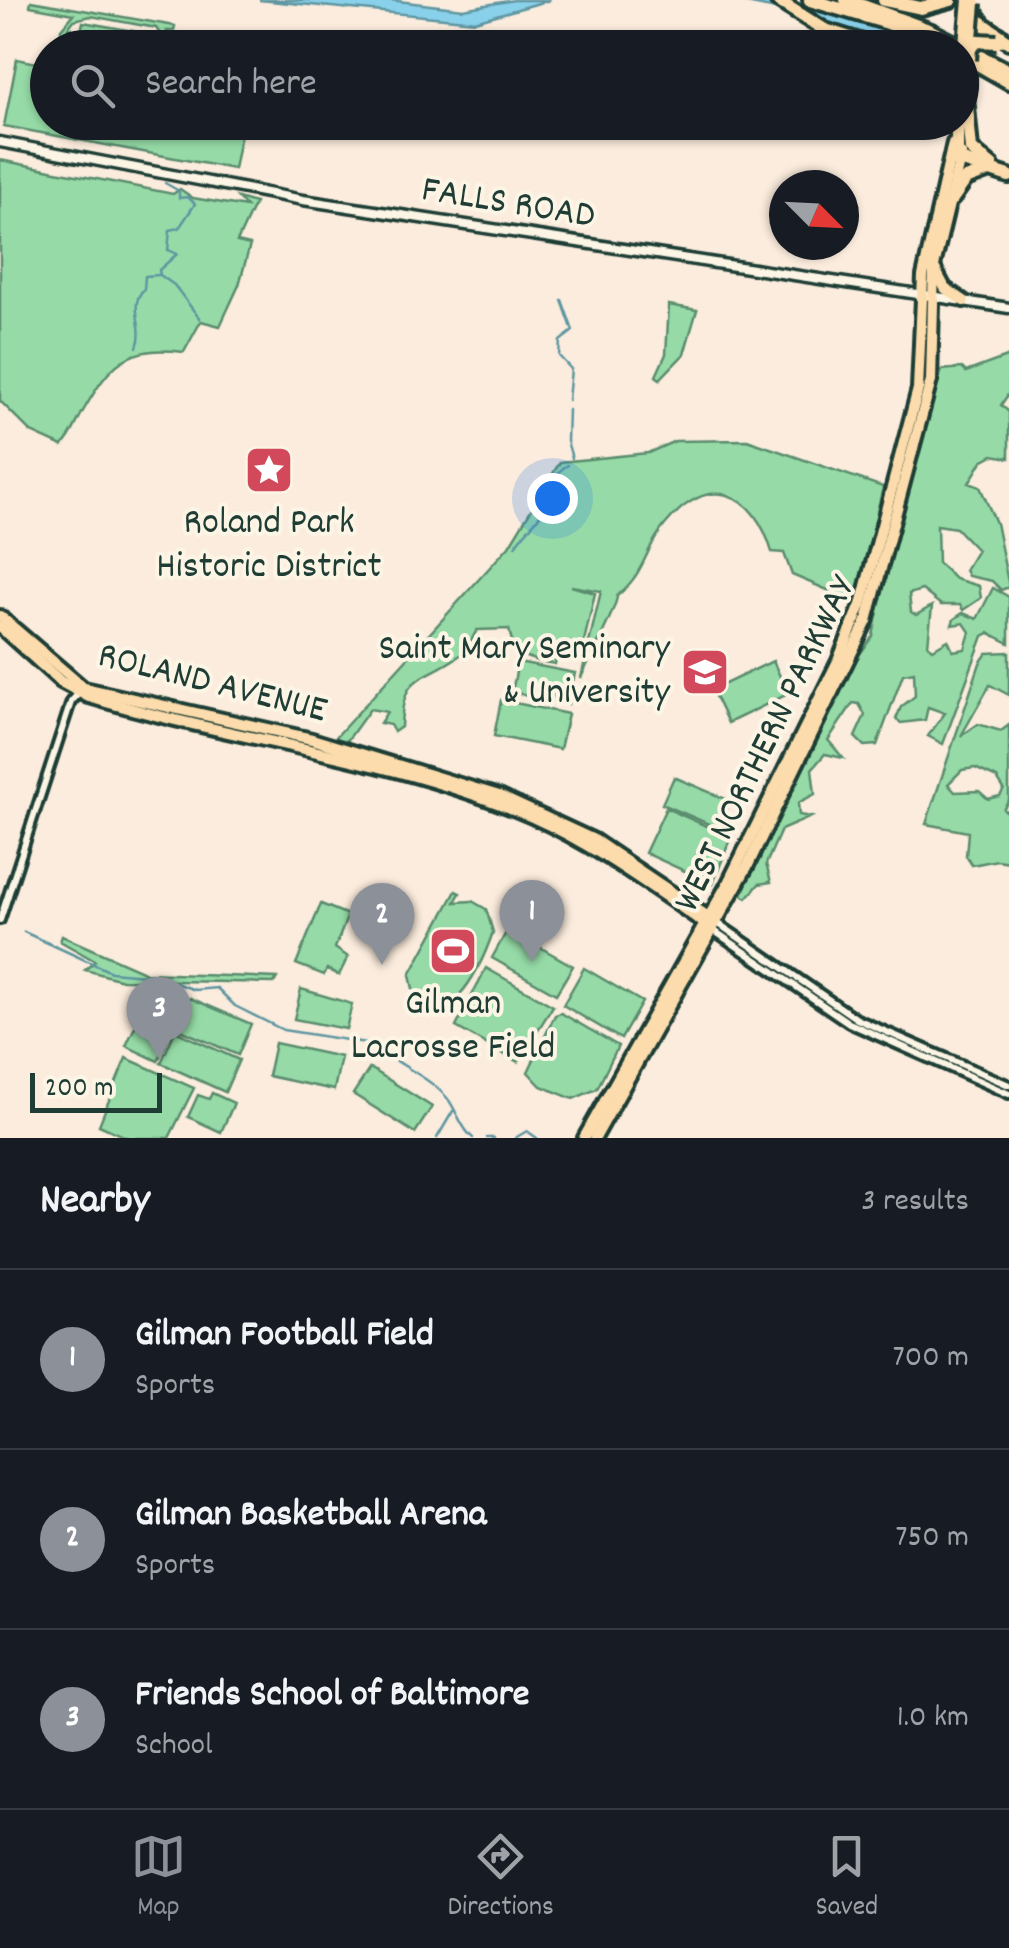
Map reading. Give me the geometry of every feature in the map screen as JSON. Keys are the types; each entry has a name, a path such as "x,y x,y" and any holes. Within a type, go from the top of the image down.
{"highway":[{"path":"777,0 828,30"},
{"path":"810,0 904,30"},
{"path":"846,0 943,30"},
{"path":"884,0 920,8 950,1"},
{"path":"974,3 1004,42"},
{"path":"891,14 919,30"},
{"path":"979,43 1004,42"},
{"path":"979,46 1009,60"},
{"path":"979,61 1006,79"},
{"path":"979,64 1006,79"},
{"path":"952,147 953,140"},
{"path":"955,140 960,161 1009,174"},
{"path":"972,140 974,154 1009,174"},
{"path":"952,199 966,178 992,172"}],"main road":[{"name":"WEST NORTHERN PARKWAY","path":"969,30 974,3"},
{"name":"WEST NORTHERN PARKWAY","path":"926,295 952,199 963,140"},
{"name":"FALLS ROAD","path":"0,142 320,203 1009,308"},
{"name":"WEST NORTHERN PARKWAY","path":"596,1138 840,680 872,607 931,381 926,295 952,147"},
{"path":"934,266 945,288 964,300"},
{"name":"ROLAND AVENUE","path":"0,616 82,691"},
{"name":"ROLAND AVENUE","path":"0,627 82,691 306,746 496,803 587,845 711,923"},
{"name":"WEST NORTHERN PARKWAY","path":"584,1138 711,923"}],"street":[{"path":"0,920 71,702 82,691"},
{"name":"ROLAND AVENUE","path":"711,923 849,1024 1009,1094"},
{"name":"ROLAND AVENUE","path":"793,980 858,1018 1009,1086"}],"green space":[{"path":"31,1 175,26 174,30 157,30 91,16 74,20 66,30 61,30 74,14 30,6"},
{"path":"83,22 128,30 81,30"},
{"path":"17,59 30,62 30,131 4,126"},
{"path":"79,140 240,140 234,169"},
{"path":"0,160 173,194 180,189 193,198 246,207 238,198 255,203 237,242 250,245 239,285 220,326 201,321 184,352 148,351 122,361 102,381 62,446 31,432 0,401"},
{"path":"669,305 697,310 684,354 660,379 656,376 666,354"},
{"path":"1009,356 1009,393 1001,405 1009,412 1009,458 993,455 982,461 969,483 980,487 996,523 1009,587 1001,590 992,581 968,576 965,570 977,550 956,528 937,525 938,563 955,579 979,586 981,598 963,610 960,605 941,605 922,590 909,594 911,612 916,615 932,606 928,645 933,649 948,640 953,651 965,649 970,632 964,623 952,625 954,619 963,613 977,619 993,588 1009,597 1009,643 989,633 983,636 943,744 928,736 945,713 928,707 925,720 901,723 896,719 901,707 915,696 914,672 903,674 877,745 864,746 855,737 865,715 859,704 853,703 828,740 843,758 825,754 812,769 815,794 798,803 799,815 811,817 781,830 766,864 771,882 759,884 747,898 742,895 755,862 852,665 873,636 902,490 942,370 962,368 966,372"},
{"path":"747,440 883,487 856,602 792,575 784,553 772,552 754,514 728,495 713,494 681,508 658,534 634,578 617,596 581,678 601,591 571,586 595,593 580,659 557,653 555,664 537,660 518,652 509,629 477,630 462,654 410,688 402,709 401,727 394,732 390,725 380,723 387,712 370,709 347,741 335,738 509,546 560,462 648,453 675,441"},
{"path":"1009,652 1009,695 990,685 961,736 978,724 1001,731 1009,725 1009,800 1003,809 1009,813 1009,862 972,865 966,856 968,832 926,824 980,663 987,653","holes":["975,768 997,778 1004,789 1000,796 988,799 979,791 955,792 948,784 962,770"]},
{"path":"773,661 788,694 728,723 712,690"},
{"path":"518,662 575,673 568,704 512,692"},
{"path":"501,700 568,714 560,749 494,736"},
{"path":"674,777 730,801 718,828 662,804"},
{"path":"666,808 731,837 713,884 645,853"},
{"path":"456,891 460,893 455,902 472,901 486,909 493,932 464,989 453,1001 429,1007 415,998 410,975"},
{"path":"321,904 348,915 335,948 348,957 339,975 327,969 324,975 296,964"},
{"path":"508,929 573,966 556,994 492,958"},
{"path":"62,936 146,973 277,978 274,983 122,980 85,970 95,961 60,941"},
{"path":"486,968 553,1006 518,1062 456,1027"},
{"path":"584,968 642,1002 621,1039 563,1005"},
{"path":"153,988 184,1003 158,1061 126,1046"},
{"path":"301,989 352,1004 346,1029 294,1019"},
{"path":"190,998 251,1024 238,1055 176,1028"},
{"path":"561,1013 618,1046 597,1089 573,1099 541,1086 528,1072 555,1015"},
{"path":"175,1031 239,1060 225,1092 161,1063"},
{"path":"275,1043 341,1057 334,1090 268,1076"},
{"path":"126,1058 194,1088 169,1138 128,1138 99,1125"},
{"path":"370,1068 432,1107 415,1133 353,1094"},
{"path":"212,1093 234,1103 221,1132 188,1117 198,1095 209,1099"}],"water":[{"path":"259,0 390,0 463,9 514,0 550,0 475,21"},
{"path":"731,0 808,7 887,30 841,30 816,17"}],"waterway":[{"path":"165,183 179,191 179,198 188,197 195,204 179,228 170,230 168,250 177,254 159,270 160,275 174,285 200,319"},
{"path":"137,347 137,302 145,276 159,275"},
{"path":"562,300 573,331 560,341 559,356 571,369 568,400"},
{"path":"568,410 567,441 572,458"},
{"path":"515,546 542,511 556,478 568,465"},
{"path":"24,932 111,972 156,976 195,990 217,988 235,1006 283,1030 366,1043"},
{"path":"378,1047 440,1091 473,1138"},
{"path":"437,1138 453,1111"},
{"path":"515,1138 527,1131 537,1138"},
{"path":"487,1138 494,1138"}],"tram line":[{"path":"957,0 1009,30"}],"place":[{"name":"Roland Park Historic District","path":"269,470"},
{"name":"Saint Mary Seminary & University","path":"705,672"},
{"name":"Gilman Lacrosse Field","path":"453,951"},
{"name":"Gilman Football Field","path":"532,962"},
{"name":"Gilman Basketball Arena","path":"382,965"},
{"name":"Friends School of Baltimore","path":"159,1059"}]}
